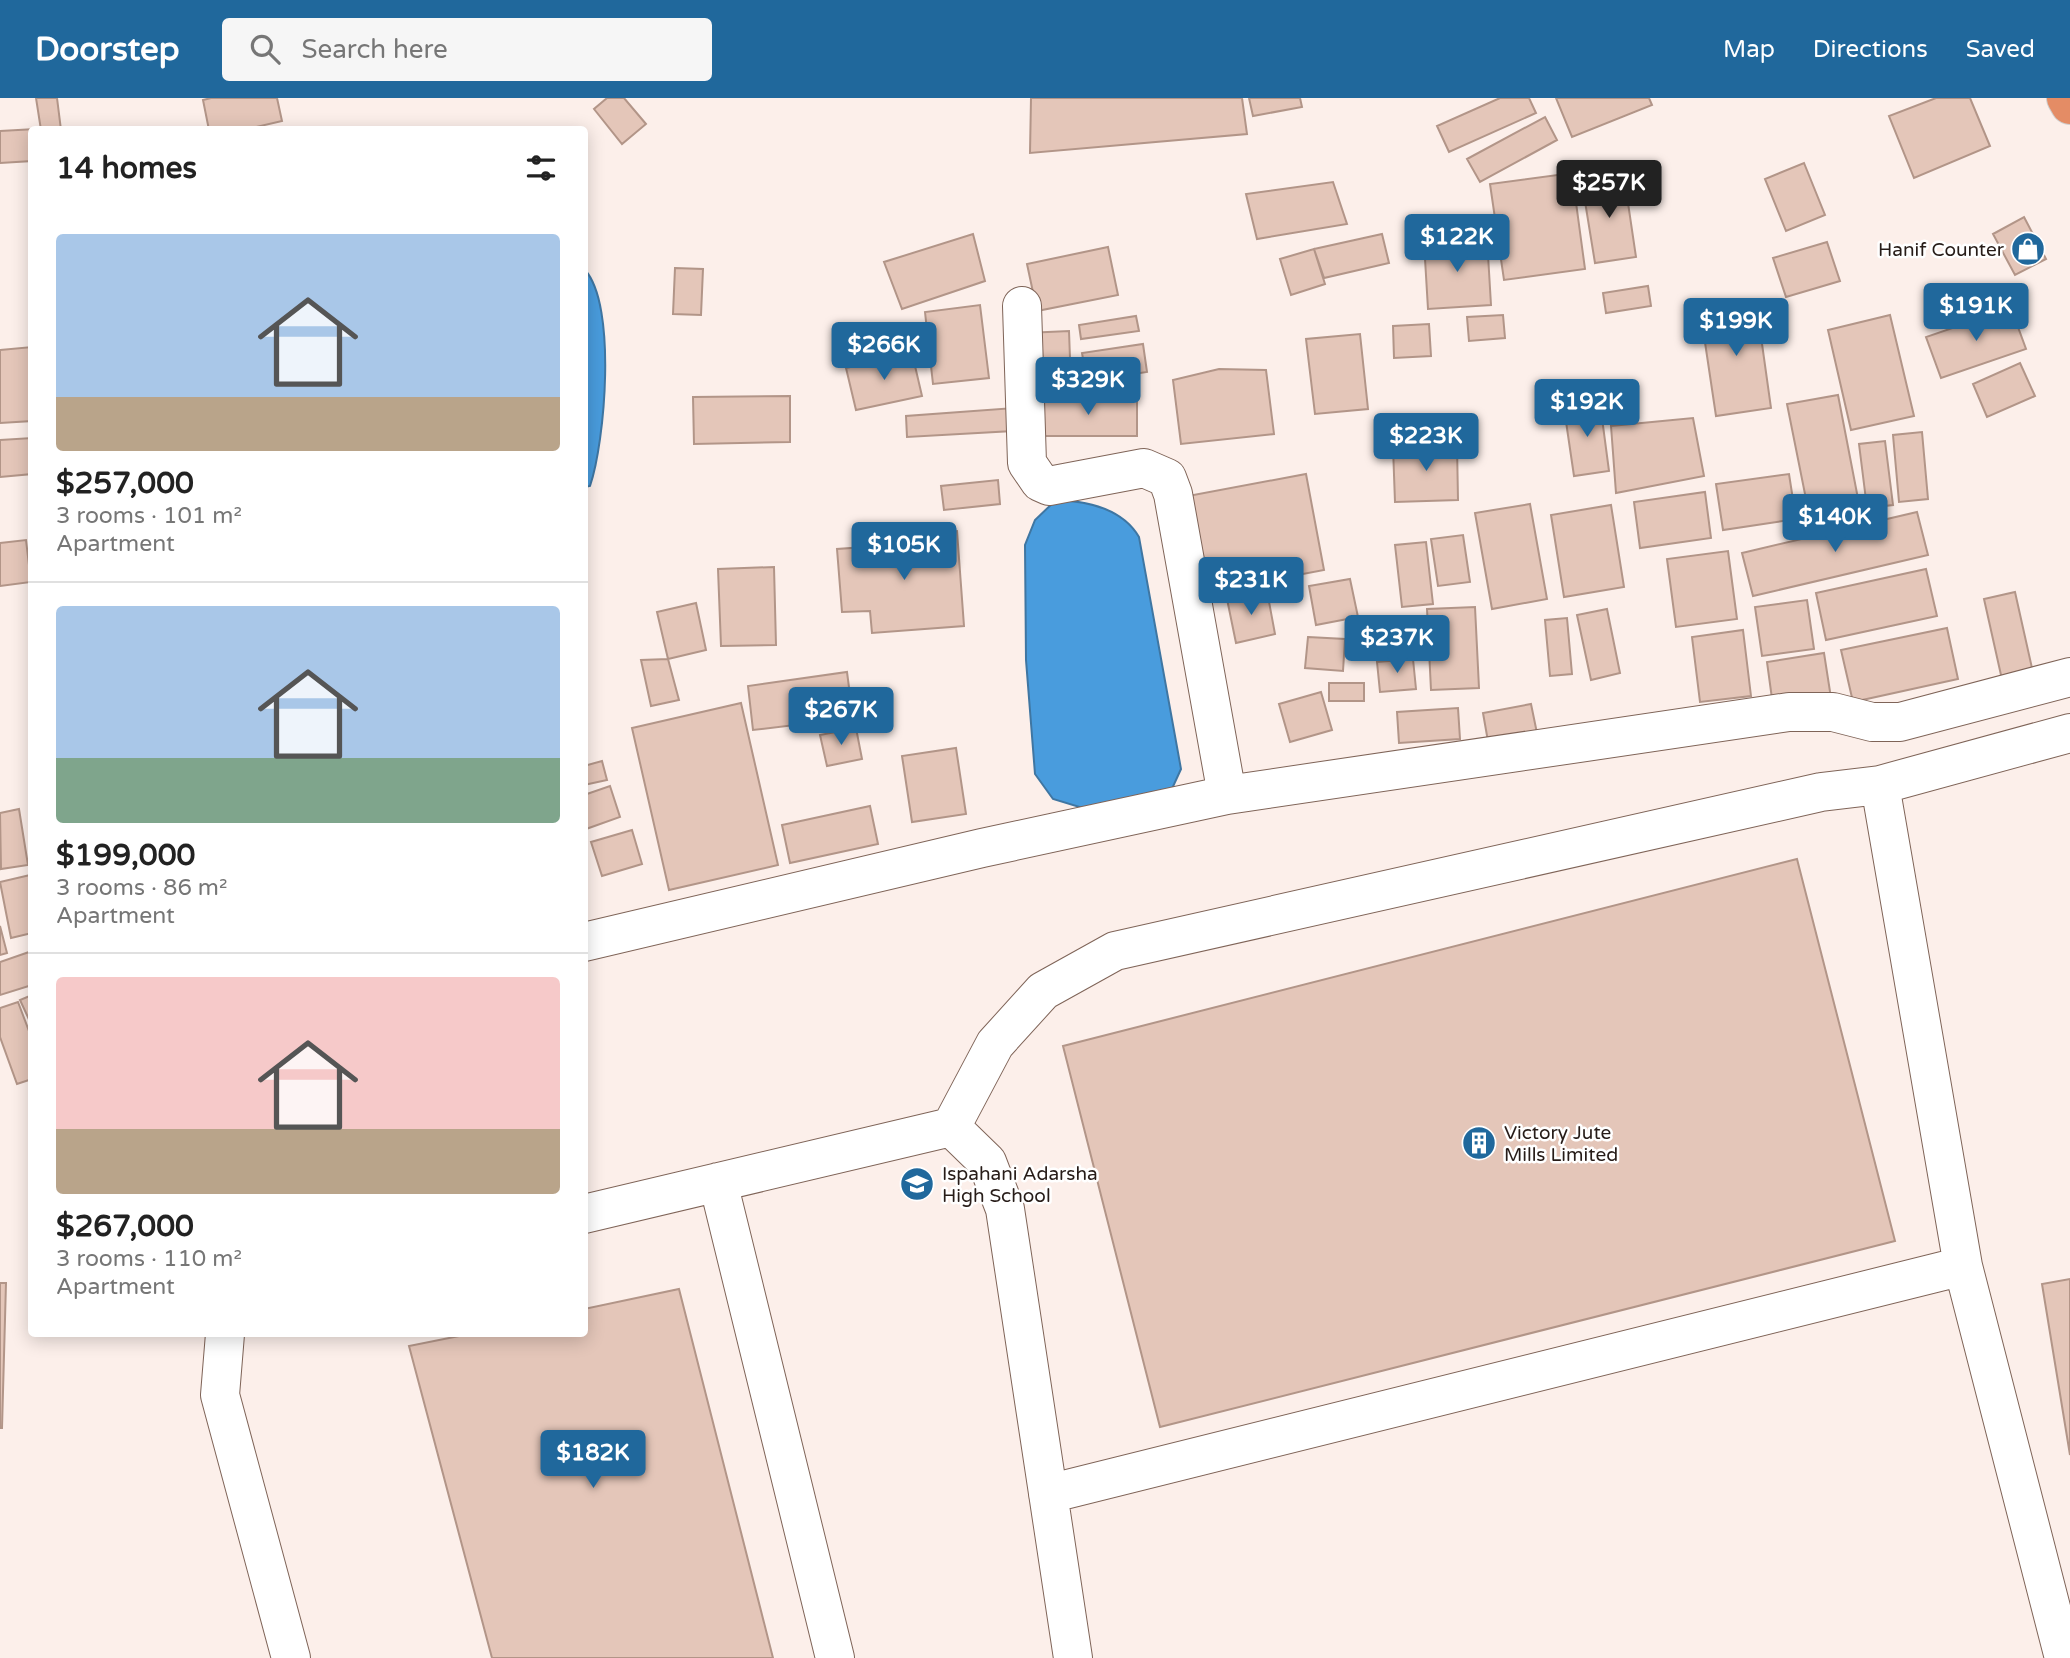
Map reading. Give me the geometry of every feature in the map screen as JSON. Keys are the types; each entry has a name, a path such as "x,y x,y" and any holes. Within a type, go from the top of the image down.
{"highway":[{"path":"2066,98 2070,105"}],"street":[{"path":"1022,306 1027,463 1040,482 1049,486 1144,468 1167,478 1173,494 1227,795"},
{"path":"588,941 982,848 1227,795 1789,712 1833,712 1872,722 1899,722 2070,677"},
{"path":"588,1213 951,1127 995,1044 1043,991 1115,951 1821,792 1880,785 2070,733"},
{"path":"1880,785 1963,1266 2064,1658"},
{"path":"951,1127 986,1162 1005,1209 1073,1658"},
{"path":"718,1182 835,1658"},
{"path":"1048,1494 1963,1266"},
{"path":"225,1337 220,1395 291,1658"}],"water":[{"path":"588,275 595,288 605,342 600,439 590,486"},
{"path":"1056,500 1103,508 1123,519 1139,537 1181,769 1171,791 1086,809 1053,799 1035,774 1026,660 1025,545 1035,520"}],"building":[{"path":"36,98 57,98 60,126 40,126"},
{"path":"277,98 282,121 260,126 208,126 203,100"},
{"path":"607,98 624,98 646,124 622,144 594,109"},
{"path":"1031,98 1242,98 1247,134 1030,153"},
{"path":"1249,98 1300,98 1302,107 1253,116"},
{"path":"1500,98 1529,98 1536,113 1449,152 1437,126"},
{"path":"1556,98 1649,98 1652,105 1572,137"},
{"path":"1936,98 1970,98 1990,146 1914,178 1889,116"},
{"path":"1545,117 1557,140 1480,182 1467,159"},
{"path":"28,129 28,161 0,163 0,131"},
{"path":"1804,163 1825,215 1786,231 1765,179"},
{"path":"1572,173 1585,269 1504,280 1490,184"},
{"path":"1624,176 1636,257 1595,263 1582,183"},
{"path":"1333,182 1347,224 1257,239 1246,194"},
{"path":"2024,217 2046,259 2015,275 1993,234"},
{"path":"973,234 985,281 902,309 884,262"},
{"path":"1382,234 1389,263 1324,278 1314,249"},
{"path":"1487,238 1491,305 1428,309 1424,242"},
{"path":"1827,242 1840,281 1786,297 1773,258"},
{"path":"1108,247 1118,295 1037,311 1027,264"},
{"path":"1314,249 1325,284 1291,295 1280,259"},
{"path":"675,268 703,269 701,315 673,314"},
{"path":"1648,286 1651,306 1606,313 1603,293"},
{"path":"1756,301 1771,408 1716,416 1700,309"},
{"path":"980,305 989,378 933,384 925,312"},
{"path":"2011,308 2026,349 1941,378 1926,337"},
{"path":"1503,315 1505,338 1469,341 1467,317"},
{"path":"1890,315 1914,416 1851,430 1828,330"},
{"path":"1136,316 1139,331 1081,339 1079,325"},
{"path":"1429,324 1431,356 1394,358 1393,326"},
{"path":"1069,331 1071,386 1028,389 1026,333"},
{"path":"1360,334 1368,409 1315,414 1306,339"},
{"path":"1143,344 1147,372 1087,381 1082,353"},
{"path":"28,347 28,421 0,423 0,350"},
{"path":"912,353 922,396 856,410 846,368"},
{"path":"2020,363 2035,396 1987,417 1973,384"},
{"path":"1219,369 1266,370 1274,434 1181,444 1173,380"},
{"path":"1838,395 1860,509 1810,519 1787,404"},
{"path":"790,396 790,442 694,444 693,397"},
{"path":"1040,398 1137,398 1137,436 1040,436"},
{"path":"1600,403 1609,471 1574,476 1564,408"},
{"path":"1014,408 1013,431 907,437 906,416"},
{"path":"1693,418 1704,476 1616,493 1611,426"},
{"path":"1922,432 1928,499 1899,502 1893,435"},
{"path":"28,438 28,474 0,477 0,440"},
{"path":"1885,441 1893,505 1867,508 1859,444"},
{"path":"1457,445 1458,500 1395,502 1393,447"},
{"path":"1306,474 1324,570 1207,592 1188,496"},
{"path":"1789,474 1796,519 1723,530 1716,484"},
{"path":"998,480 1000,504 944,510 941,486"},
{"path":"1705,492 1711,538 1640,548 1634,502"},
{"path":"1530,504 1547,599 1492,609 1475,513"},
{"path":"1611,505 1624,587 1564,597 1551,515"},
{"path":"1917,512 1928,555 1753,596 1742,553"},
{"path":"957,531 964,626 872,633 870,611 842,612 837,549 865,547 864,538"},
{"path":"1463,535 1470,582 1438,586 1431,539"},
{"path":"26,540 28,582 0,586 0,543"},
{"path":"1426,542 1433,604 1402,607 1395,545"},
{"path":"1728,551 1737,619 1676,627 1667,559"},
{"path":"774,567 776,645 721,646 718,569"},
{"path":"1926,569 1937,616 1826,640 1816,593"},
{"path":"1350,579 1358,617 1316,625 1309,586"},
{"path":"1267,591 1275,634 1236,643 1227,599"},
{"path":"2015,592 2034,677 2003,684 1984,599"},
{"path":"1807,600 1814,649 1762,656 1755,607"},
{"path":"696,603 706,650 668,659 657,612"},
{"path":"1475,607 1479,688 1431,690 1427,609"},
{"path":"1607,609 1620,673 1591,680 1577,615"},
{"path":"1567,618 1572,674 1550,676 1545,620"},
{"path":"1947,628 1958,679 1853,702 1841,650"},
{"path":"1743,630 1751,696 1700,702 1692,637"},
{"path":"1308,637 1345,639 1343,671 1305,668"},
{"path":"1824,653 1831,698 1773,706 1767,662"},
{"path":"668,659 679,700 651,706 641,660"},
{"path":"1413,659 1416,689 1380,692 1377,662"},
{"path":"847,672 853,718 753,730 748,686"},
{"path":"1329,683 1364,683 1364,701 1329,701"},
{"path":"1321,692 1332,730 1290,742 1279,704"},
{"path":"741,703 778,865 669,890 632,728"},
{"path":"1531,704 1538,738 1489,747 1483,713"},
{"path":"1458,708 1460,739 1399,743 1397,712"},
{"path":"856,728 862,759 827,766 820,735"},
{"path":"956,748 966,814 912,822 902,756"},
{"path":"602,761 607,780 588,784 588,765"},
{"path":"610,786 620,817 588,828 588,794"},
{"path":"870,806 878,844 790,863 782,825"},
{"path":"19,809 28,865 1,869 0,813"},
{"path":"632,830 642,864 602,876 591,842"},
{"name":"Victory Jute Mills Limited","path":"1797,859 1895,1241 1160,1427 1063,1046"},
{"path":"28,875 28,934 11,938 0,882"},
{"path":"0,926 7,953 0,955"},
{"path":"28,952 28,986 0,995 0,962"},
{"path":"28,997 28,1017 20,1000"},
{"path":"18,1002 28,1028 28,1080 17,1084 0,1037 0,1008"},
{"path":"2070,1279 2070,1455 2042,1284"},
{"path":"0,1283 6,1283 2,1428 0,1428"},
{"path":"679,1289 773,1658 492,1658 409,1346 454,1337 588,1337 588,1308"}],"place":[{"name":"Hanif Counter","path":"2028,249"},
{"name":"Victory Jute Mills Limited","path":"1479,1143"},
{"name":"Ispahani Adarsha High School","path":"917,1184"}]}
